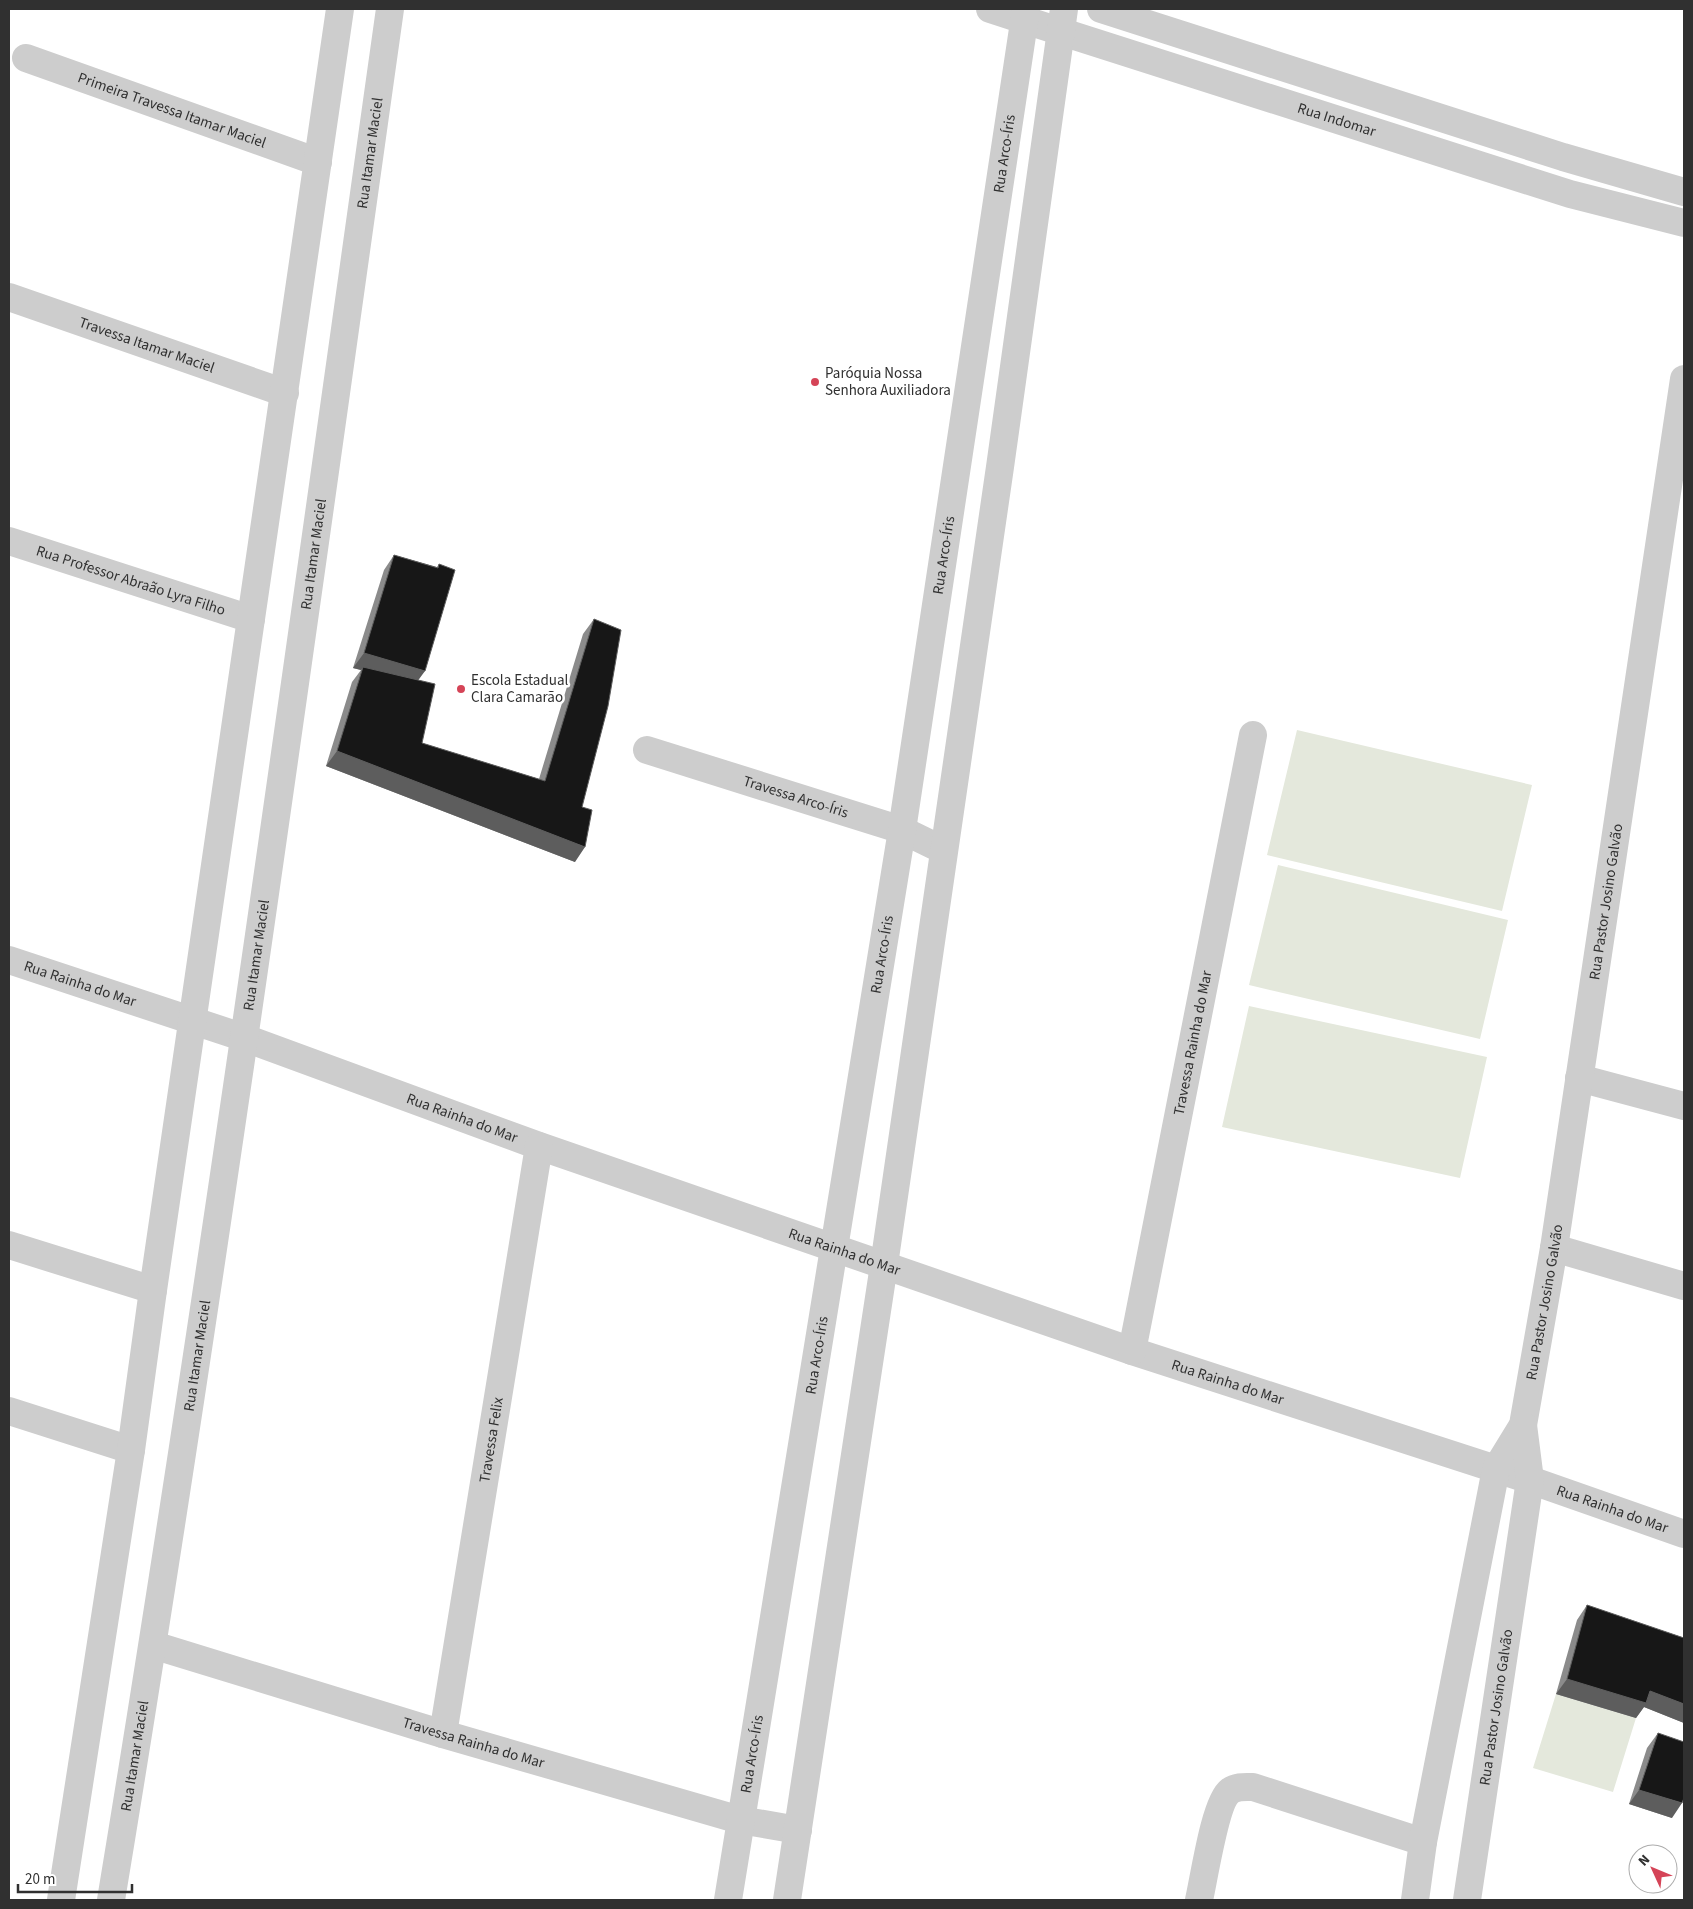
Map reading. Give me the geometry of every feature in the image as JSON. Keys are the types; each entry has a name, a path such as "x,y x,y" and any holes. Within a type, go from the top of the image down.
{"street":[{"path":"61,1900 131,1450 340,9"},
{"name":"Rua Itamar Maciel","path":"111,1900 153,1645 245,1038 390,9"},
{"name":"Rua Indomar","path":"990,9 1062,21 1570,194 1682,226"},
{"path":"1101,9 1563,157 1683,188 1682,226"},
{"name":"Rua Arco-Íris","path":"728,1900 902,830 960,456 1025,14"},
{"path":"787,1900 884,1265 1000,467 1062,21"},
{"name":"Primeira Travessa Itamar Maciel","path":"26,58 318,162"},
{"name":"Travessa Itamar Maciel","path":"9,297 285,393"},
{"name":"Rua Pastor Josino Galvão","path":"1467,1900 1530,1480 1523,1425 1554,1248 1684,379"},
{"path":"960,456 1000,467"},
{"name":"Rua Professor Abraão Lyra Filho","path":"9,541 251,619"},
{"name":"Travessa Rainha do Mar","path":"1132,1351 1253,735"},
{"name":"Travessa Arco-Íris","path":"647,750 902,830 943,850"},
{"name":"Rua Rainha do Mar","path":"9,960 245,1038 538,1146 1132,1351 1530,1480 1684,1534"},
{"path":"1579,1078 1684,1106"},
{"name":"Travessa Felix","path":"443,1734 538,1146"},
{"path":"9,1245 153,1290"},
{"path":"1554,1248 1684,1286"},
{"path":"9,1411 131,1450"},
{"name":"Rua Pastor Josino Galvão","path":"1415,1900 1423,1842 1496,1469 1523,1425"},
{"name":"Travessa Rainha do Mar","path":"153,1645 443,1734 740,1820 798,1830"},
{"path":"1199,1900 1218,1814 1230,1791 1241,1787 1253,1787 1423,1842"}],"shaded area":[{"path":"1297,730 1532,785 1502,911 1267,855"},
{"path":"1278,865 1508,920 1480,1039 1249,985"},
{"path":"1249,1006 1487,1057 1460,1178 1222,1127"},
{"path":"1556,1694 1636,1718 1613,1792 1533,1768"}],"building":[{"path":"394,555 438,568 439,564 455,570 425,671 364,653"},
{"path":"594,619 621,630 608,706 582,807 592,810 585,847 337,751 363,667 435,684 422,743 545,781"},
{"path":"1587,1605 1684,1638 1684,1704 1650,1691 1646,1703 1567,1679"},
{"path":"1658,1733 1684,1742 1684,1798 1682,1803 1639,1790"}],"place":[{"name":"Paróquia Nossa Senhora Auxiliadora","path":"815,382"},
{"name":"Escola Estadual Clara Camarão","path":"461,689"}]}
